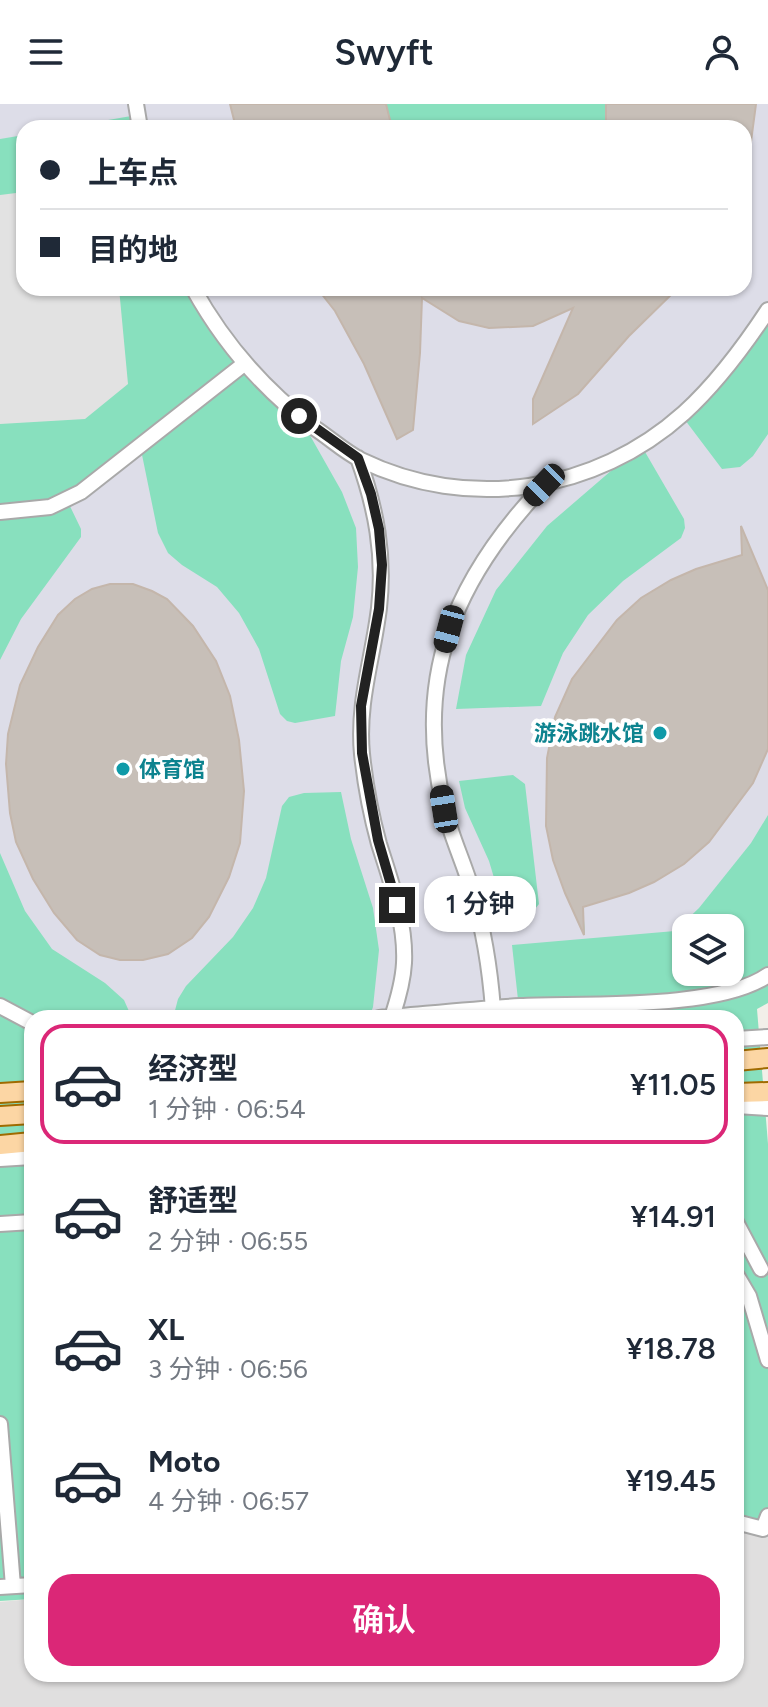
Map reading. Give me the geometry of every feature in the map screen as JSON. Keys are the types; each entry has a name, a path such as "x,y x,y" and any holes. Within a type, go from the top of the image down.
{"main road":[{"path":"744,1060 768,1058"},
{"path":"0,1093 24,1092"},
{"path":"744,1093 768,1092"},
{"path":"0,1116 24,1114"},
{"path":"1,1148 24,1144"}],"street":[{"path":"198,296 244,364 299,416 358,458 396,475 431,485 473,490 513,489 575,477 607,464 641,444 682,415 741,351 768,310"},
{"path":"0,512 50,507 81,492 244,364"},
{"path":"358,458 379,529 382,565 379,609 361,706 361,722 362,753 370,801 401,924 404,960 401,988 394,1010"},
{"path":"493,1009 487,957 474,897 444,809 435,750 433,703 449,629 465,594 502,532 544,485"},
{"path":"480,1010 691,999 732,992 768,975"},
{"path":"0,1006 24,1019"},
{"path":"744,1038 768,1037"},
{"path":"744,1106 768,1108"},
{"path":"1,1148 24,1155"},
{"path":"0,1224 24,1222"},
{"path":"744,1237 761,1269"},
{"path":"744,1288 768,1360"},
{"path":"0,1424 6,1587"},
{"path":"744,1524 763,1529 768,1516"}],"shaded area":[{"path":"0,104 230,104 234,120 138,120 137,115 108,120 16,120 16,136 0,139"},
{"path":"756,104 768,104 768,310 682,416 722,469 740,467 753,456 768,434 768,590 741,526 742,555 696,569 641,598 617,620 572,679 555,717 547,758 546,826 553,860 585,935 583,907 654,882 684,864 709,842 753,783 768,749 768,815 751,843 699,908 693,914 672,914 672,931 512,945 519,1010 372,1010 379,950 373,908 351,839 341,792 304,793 289,797 282,806 266,878 253,908 233,937 186,986 175,1010 128,1010 124,1000 105,983 52,949 25,911 0,853 0,660 21,619 81,537 81,529 67,500 140,445 158,533 168,553 217,587 239,613 259,649 280,714 287,721 295,723 335,716 341,661 353,617 358,567 356,528 342,492 299,416 266,386 199,296 323,296 364,364 397,439 423,296 429,296 436,307 459,321 579,296 533,399 534,423 578,394 629,336 670,296 752,296 752,133","holes":["641,445 684,519 681,538 623,581 588,615 563,653 541,706 456,709 466,655 496,590 547,526","110,584 133,584 167,599 193,626 215,661 230,697 239,740 244,791 240,843 229,877 209,917 192,938 168,954 143,960 120,960 100,955 16,842 6,764 8,734 20,685 58,615 92,589","513,775 525,784 539,904 531,914 506,918 489,861 465,808 459,781"]},
{"path":"16,193 16,296 120,296 128,384 85,419 0,424 0,195"},
{"path":"744,1531 768,1536 768,1707 0,1707 0,1602 24,1600 24,1682 744,1682"}],"green space":[{"path":"0,104 768,104 768,1003 757,1009 768,1144 768,1536 744,1531 744,1010 24,1010 24,1600 0,1601"}],"building":[{"path":"230,104 386,104 390,120 234,120"},
{"path":"606,104 756,104 752,134 752,120 606,120"},
{"path":"323,296 670,296 629,336 578,394 533,424 533,399 573,308 533,326 489,328 459,321 422,298 413,430 397,439 364,364"},
{"name":"游泳跳水馆","path":"741,526 768,590 768,749 753,783 709,842 684,864 654,882 583,907 584,935 553,860 546,826 547,758 555,717 572,679 617,620 641,598 671,580 742,555"},
{"path":"110,584 133,584 167,599 193,626 216,661 230,696 239,740 244,791 240,843 229,877 209,917 192,938 168,954 143,960 120,960 100,955 77,940 54,913 33,879 16,842 10,813 6,764 8,734 20,685 58,615 75,599 92,589"}],"place":[{"name":"游泳跳水馆","path":"660,733"},
{"name":"体育馆","path":"123,769"}],"route":[{"path":"299,416 358,458 379,529 382,565 379,609 361,706 362,753 378,840 397,905"}]}
